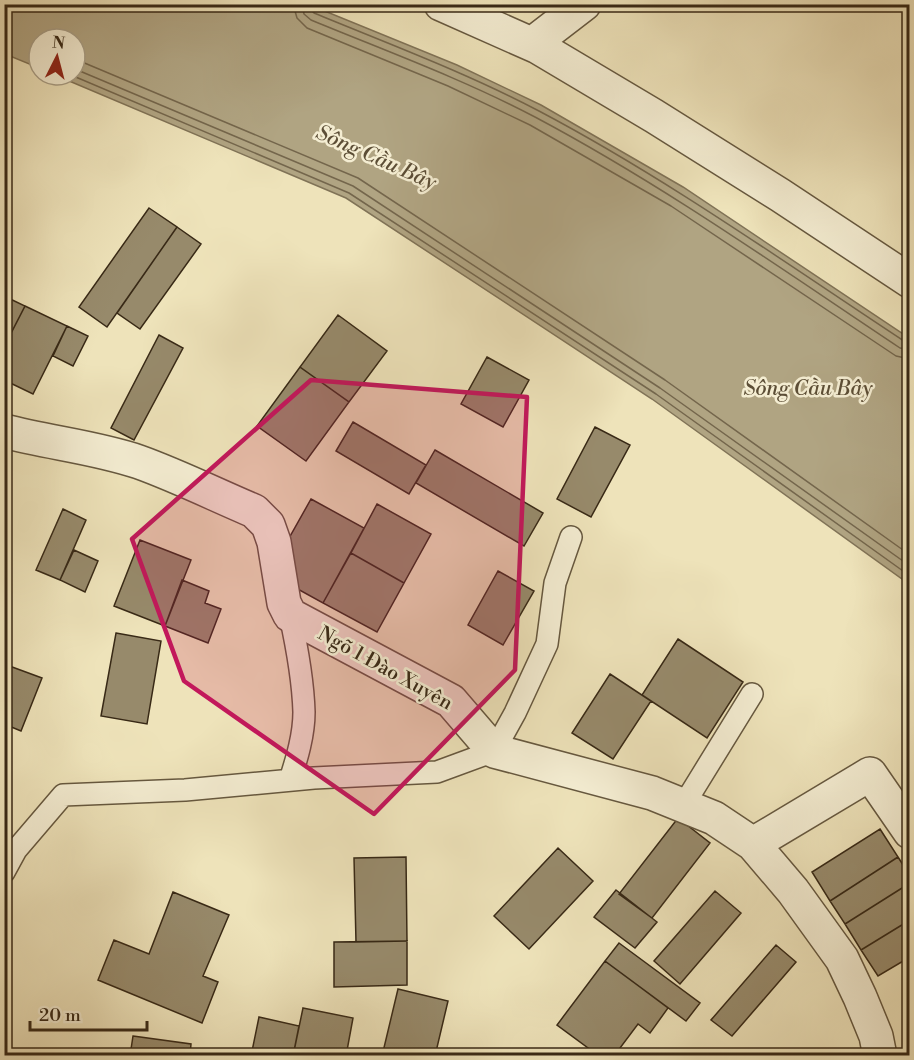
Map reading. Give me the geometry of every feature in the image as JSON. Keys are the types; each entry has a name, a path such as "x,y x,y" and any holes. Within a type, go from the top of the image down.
{"street":[{"path":"441,4 532,44 654,116 780,195 909,281"},
{"path":"532,44 584,4"},
{"path":"4,430 140,462 254,511 268,525 274,542 284,603 290,615"},
{"name":"Ngõ 1 Đào Xuyên","path":"290,615 451,701 494,751"},
{"path":"494,751 652,793 714,818 753,844 793,891 842,960 876,1036 880,1056"},
{"path":"753,844 870,774 909,832"}],"lane":[{"path":"4,872 16,850 63,795 185,790 291,780 437,772 494,751 515,713 547,644 555,583 571,537"},
{"path":"290,615 299,656 304,714 300,747 291,780"},
{"path":"683,806 752,694"}],"highlighted area":[{"path":"311,380 527,397 515,670 374,814 184,681 132,539"}],"water":[{"name":"Sông Cầu Bây","path":"4,5 310,5 457,65 541,105 683,187 909,338 909,584 652,399 346,198 83,87 87,87 87,27 27,27 27,63 5,54"}],"building":[{"path":"149,208 177,227 107,327 79,307"},
{"path":"177,227 201,244 140,329 117,313"},
{"path":"4,296 25,306 4,347"},
{"path":"25,306 67,326 33,394 4,380 4,347"},
{"path":"338,315 387,351 349,402 300,367"},
{"path":"67,326 88,336 73,366 53,356"},
{"path":"159,335 183,348 134,440 111,428"},
{"path":"487,357 529,380 503,427 461,404"},
{"path":"300,367 349,402 306,461 257,426"},
{"path":"353,422 426,465 409,494 336,451"},
{"path":"595,427 630,445 591,517 557,499"},
{"path":"435,450 543,513 524,546 416,483"},
{"path":"311,499 364,528 323,603 294,587 288,540"},
{"path":"377,504 431,534 404,583 351,553"},
{"path":"63,509 86,520 60,580 36,570"},
{"path":"140,540 191,560 165,626 114,606"},
{"path":"74,550 98,561 85,592 60,580"},
{"path":"351,553 404,583 377,632 323,603"},
{"path":"498,571 534,591 503,645 468,625"},
{"path":"182,580 209,591 205,603 221,609 208,643 165,626"},
{"path":"116,633 161,641 147,724 101,716"},
{"path":"678,639 743,682 707,738 642,695"},
{"path":"4,664 42,678 21,731 4,724"},
{"path":"610,674 651,701 613,759 572,733"},
{"path":"678,818 710,843 652,918 619,894"},
{"path":"880,829 898,857 830,901 812,872"},
{"path":"558,848 593,881 529,949 494,916"},
{"path":"406,857 407,941 356,942 354,858"},
{"path":"898,857 910,876 910,883 845,924 830,901"},
{"path":"910,883 910,920 861,950 845,924"},
{"path":"616,890 657,922 635,948 594,917"},
{"path":"715,891 741,913 680,984 654,961"},
{"path":"173,892 229,915 203,976 218,982 202,1023 98,980 114,940 149,954"},
{"path":"910,920 910,957 878,976 861,950"},
{"path":"407,941 407,985 334,987 334,942"},
{"path":"619,943 700,1003 686,1021 605,961"},
{"path":"776,945 796,962 732,1036 711,1020"},
{"path":"605,961 668,1008 650,1033 638,1024 614,1056 599,1056 557,1025"},
{"path":"398,989 448,1001 435,1056 382,1056"},
{"path":"303,1008 353,1018 346,1056 293,1056"},
{"path":"259,1017 299,1026 293,1056 251,1056"},
{"path":"133,1036 191,1044 190,1056 130,1056"}]}
